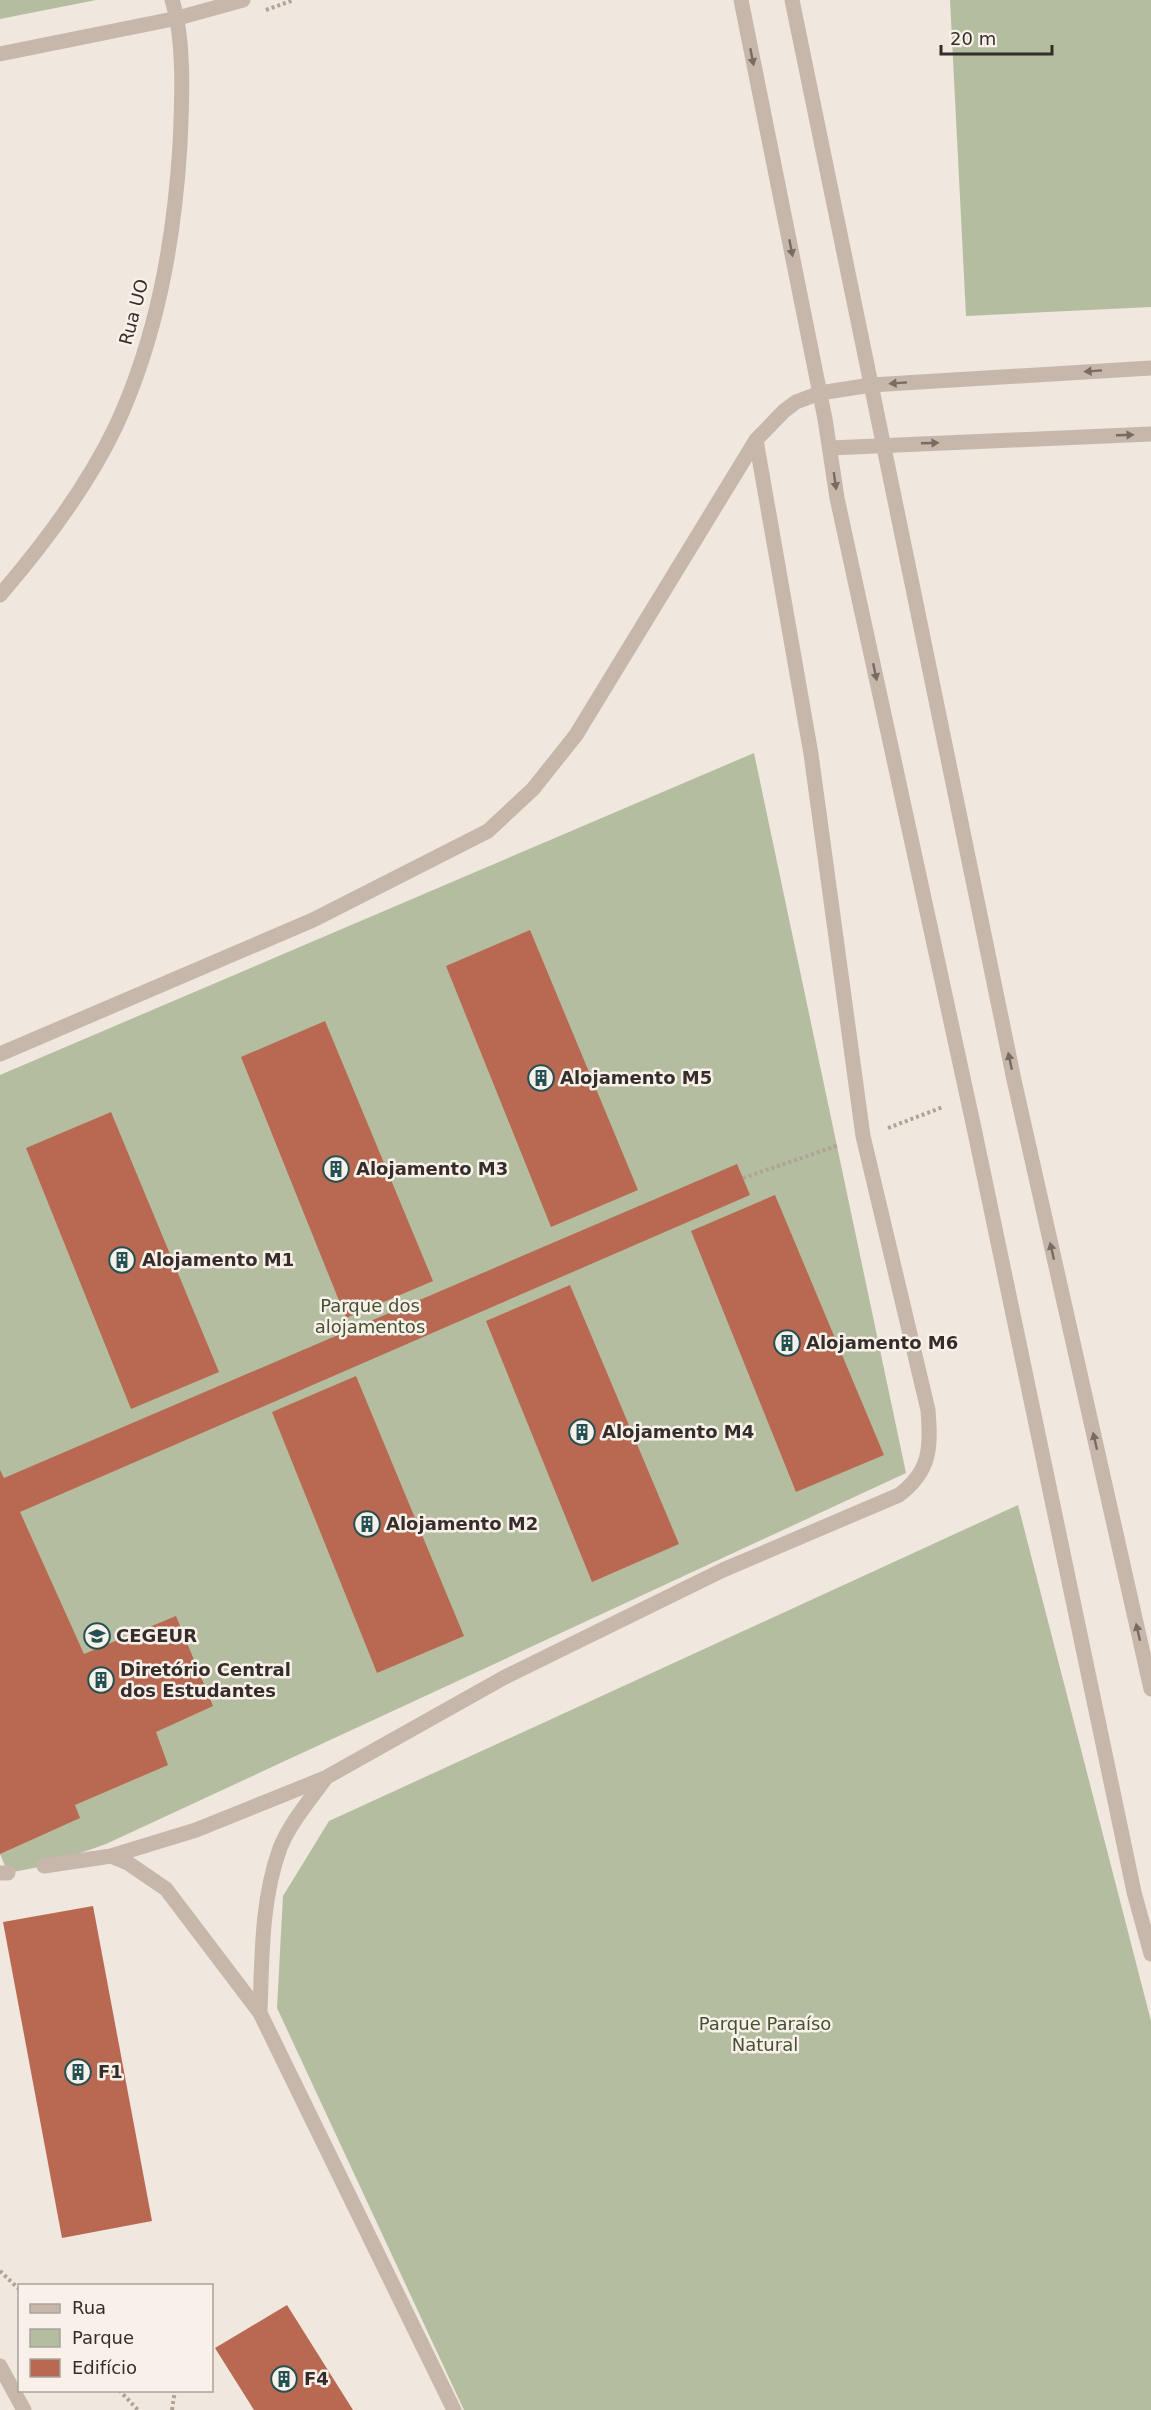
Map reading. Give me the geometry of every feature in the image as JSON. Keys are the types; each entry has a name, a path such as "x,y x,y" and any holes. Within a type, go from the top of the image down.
{"street":[{"name":"Rua UO","path":"0,595 78,494 115,427 139,369 157,311 174,221 181,116 178,18 172,0"},
{"path":"0,54 178,18 243,0"},
{"path":"741,0 820,393 837,498 976,1140 1134,1892 1151,1954"},
{"path":"792,0 1014,1080 1151,1689"},
{"path":"0,1053 313,920 488,831 533,789 576,735 756,441 784,411 796,402 820,393 871,385 1151,368"},
{"path":"830,448 1151,434"},
{"path":"44,1866 111,1856 196,1830 326,1778 505,1677 723,1570 882,1503 910,1486 926,1464 929,1441 928,1410 863,1136 811,754 756,441"},
{"path":"260,2013 264,1926 280,1848 292,1826 326,1778"},
{"path":"111,1856 128,1863 166,1889 260,2013 454,2410"},
{"path":"0,2366 24,2410"}],"path":[{"path":"743,1178 938,1109"},
{"path":"0,2271 18,2288"},
{"path":"120,2392 138,2410"},
{"path":"172,2410 175,2392"}],"green space":[{"path":"0,0 96,0 0,19"},
{"path":"950,0 1151,0 1151,307 966,316"},
{"name":"Parque dos alojamentos","path":"754,753 906,1473 106,1844 44,1866 8,1873 0,1854 0,1075"},
{"name":"Parque Paraíso Natural","path":"1018,1505 1151,2021 1151,2410 464,2410 277,2008 283,1896 329,1821"}],"building":[{"name":"Alojamento M5","path":"530,930 638,1190 551,1227 446,966"},
{"name":"Alojamento M3","path":"325,1021 433,1281 346,1318 241,1057"},
{"name":"Alojamento M1","path":"111,1112 219,1372 131,1409 26,1148"},
{"path":"737,1164 750,1195 20,1512 84,1654 176,1616 213,1706 156,1732 168,1765 75,1805 80,1818 0,1854 0,1470 4,1478"},
{"name":"Alojamento M6","path":"775,1195 884,1455 796,1492 691,1231"},
{"name":"Alojamento M4","path":"570,1285 679,1544 592,1582 486,1321"},
{"name":"Alojamento M2","path":"356,1376 464,1636 377,1673 272,1412"},
{"name":"F1","path":"93,1906 152,2221 62,2238 3,1922"},
{"name":"F4","path":"287,2305 353,2410 254,2410 215,2348"}],"place":[{"name":"Alojamento M5","path":"541,1078"},
{"name":"Alojamento M3","path":"336,1169"},
{"name":"Alojamento M1","path":"122,1260"},
{"name":"Alojamento M6","path":"787,1343"},
{"name":"Alojamento M4","path":"582,1432"},
{"name":"Alojamento M2","path":"367,1524"},
{"name":"CEGEUR","path":"97,1636"},
{"name":"Diretório Central dos Estudantes","path":"101,1680"},
{"name":"F1","path":"78,2072"},
{"name":"F4","path":"284,2379"}]}
